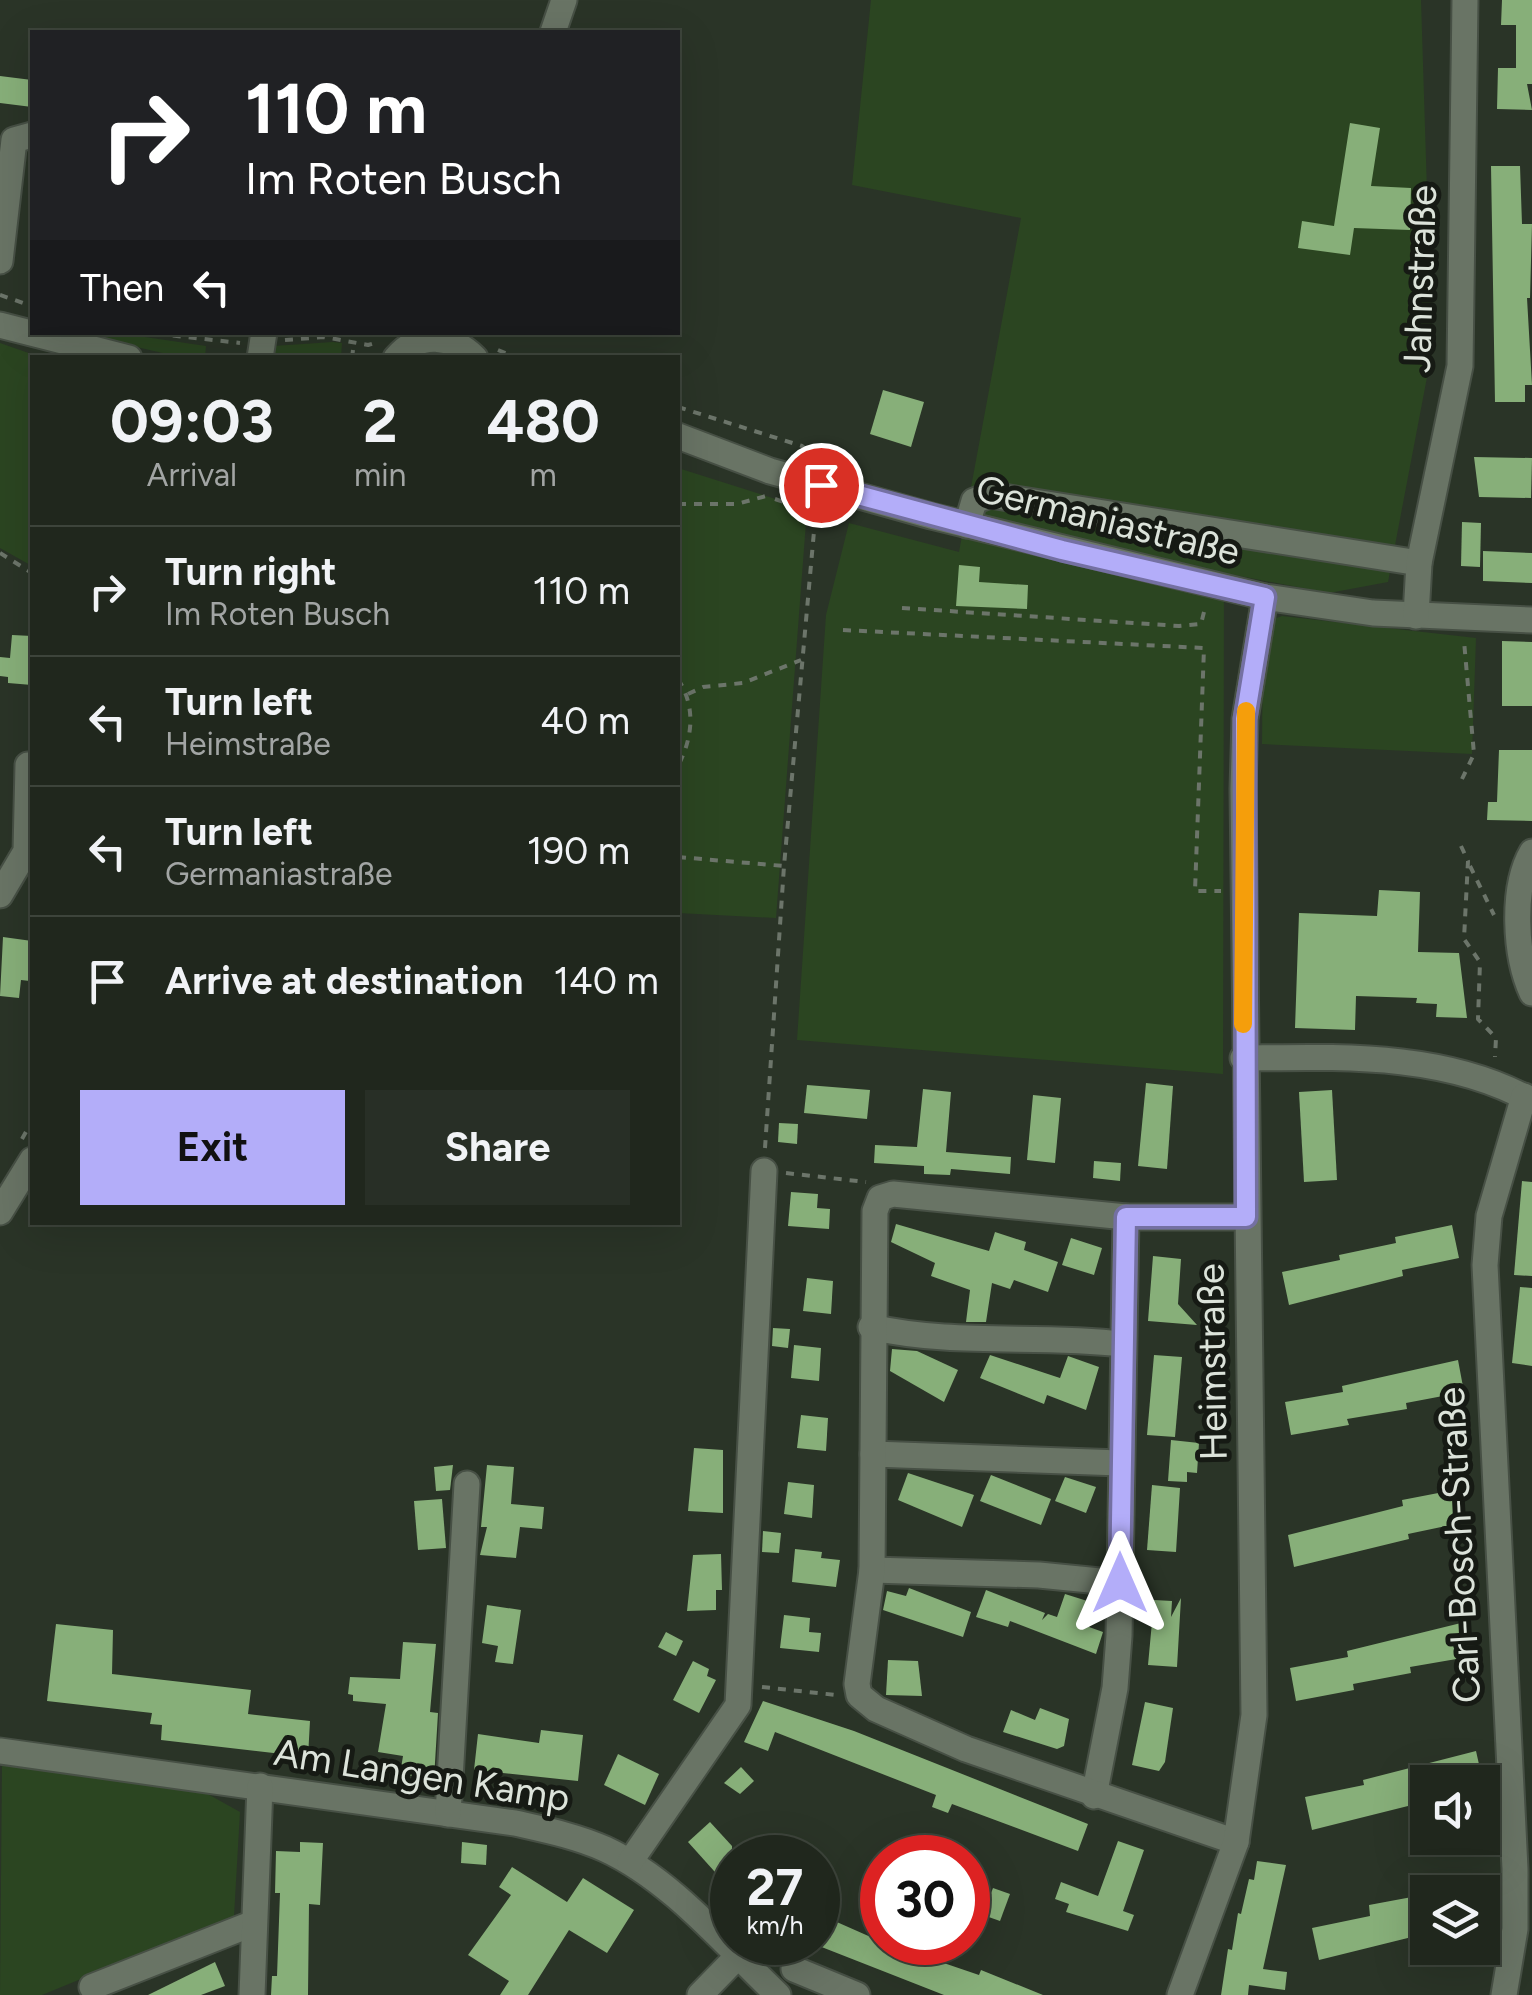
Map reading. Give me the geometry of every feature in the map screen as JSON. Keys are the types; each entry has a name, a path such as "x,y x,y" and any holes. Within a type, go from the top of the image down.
{"street":[{"path":"554,30 564,0"},
{"name":"Jahnstraße","path":"1416,616 1419,562 1460,366 1465,0"},
{"path":"0,261 14,140 22,134 30,136"},
{"path":"0,324 30,332"},
{"path":"42,335 118,355"},
{"path":"400,355 414,343 449,336 482,347"},
{"name":"Germaniastraße","path":"680,437 822,475 967,525 1316,608 1532,620"},
{"path":"967,525 974,502 990,495 1419,562"},
{"name":"Heimstraße","path":"1180,1995 1236,1842 1248,1783 1256,1641 1242,892 1245,719 1265,597"},
{"path":"0,895 26,851 28,765"},
{"path":"1532,852 1522,878 1519,950 1532,993"},
{"path":"1243,1058 1380,1060 1493,1083 1528,1098"},
{"name":"Carl-Bosch-Straße","path":"1504,1995 1515,1930 1515,1869 1484,1265 1489,1216 1528,1098"},
{"path":"0,1212 30,1163"},
{"path":"630,1862 728,1724 742,1684 764,1171"},
{"path":"1236,1842 966,1749 876,1709 860,1696 858,1670 869,1616 872,1570 872,1327 875,1211 880,1198 893,1194 1126,1217 1246,1217"},
{"path":"1094,1796 1115,1688 1126,1217"},
{"path":"872,1327 913,1336 1069,1338 1122,1344"},
{"path":"873,1454 1120,1462"},
{"path":"448,1814 467,1484"},
{"path":"872,1570 1039,1575 1120,1583"},
{"name":"Am Langen Kamp","path":"0,1751 260,1786 572,1836 630,1862 710,1932"},
{"path":"252,1995 260,1786"},
{"path":"92,1987 254,1923"},
{"path":"700,1995 730,1965"},
{"name":"Am Langen Kamp","path":"746,1965 778,1995"},
{"path":"794,1969 857,1995"}],"path":[{"path":"0,296 30,305"},
{"path":"352,355 354,342"},
{"path":"482,347 510,355"},
{"path":"680,408 802,446 822,475 815,512 784,866 764,1171 865,1181 880,1198"},
{"path":"680,504 737,504 762,494 815,512"},
{"path":"0,553 30,572"},
{"path":"902,608 1202,624 1210,582"},
{"path":"1462,779 1474,754 1464,616"},
{"path":"842,630 1204,648 1195,890 1242,892"},
{"path":"688,694 703,687 743,683 802,660"},
{"path":"680,682 688,694 692,741 680,762"},
{"path":"1461,846 1509,945 1519,950"},
{"path":"680,858 784,866"},
{"path":"1468,862 1464,939 1480,962 1478,1020 1496,1038 1493,1083"},
{"path":"742,1684 860,1696"}],"green space":[{"path":"871,0 1421,0 1432,351 1388,582 1329,593 1224,573 1223,1074 797,1040 826,615 849,523 959,552 1021,218 852,185"},
{"path":"85,335 132,335 206,346 205,355 171,355"},
{"path":"0,343 34,355 30,355 30,565 0,548"},
{"path":"342,343 341,355 272,355 273,346"},
{"path":"680,469 807,509 776,918 680,913"},
{"path":"1282,616 1476,638 1472,754 1262,744 1263,635 1271,620"},
{"path":"2,1764 206,1793 240,1812 234,1916 42,1995 0,1995"}],"building":[{"path":"1502,0 1532,0 1532,84 1527,84 1532,110 1497,109 1498,68 1516,68 1516,25 1501,25"},
{"path":"0,76 30,80 30,107 0,103"},
{"path":"1350,123 1380,128 1371,186 1411,188 1410,230 1354,228 1350,255 1298,248 1302,221 1334,226"},
{"path":"1491,166 1520,166 1522,224 1532,224 1527,298 1532,385 1525,385 1525,402 1495,402"},
{"path":"883,390 924,402 911,447 870,434"},
{"path":"1474,457 1532,458 1531,498 1479,497"},
{"path":"1462,522 1481,523 1480,567 1461,566"},
{"path":"1483,551 1532,553 1532,583 1483,581"},
{"path":"959,565 980,567 979,582 1028,585 1027,609 956,606"},
{"path":"12,635 30,636 30,685 8,683 8,677 0,676 0,657 10,658"},
{"path":"1502,641 1532,642 1532,706 1502,706"},
{"path":"1499,750 1532,750 1532,821 1487,820 1488,802 1497,802"},
{"path":"1379,890 1420,892 1418,952 1459,953 1467,1018 1436,1017 1437,1004 1416,1003 1417,998 1356,996 1355,1030 1295,1028 1299,913 1377,916"},
{"path":"3,937 30,941 30,981 21,980 19,998 0,996"},
{"path":"1146,1083 1173,1086 1167,1169 1138,1166"},
{"path":"807,1085 870,1090 867,1119 804,1113"},
{"path":"923,1089 951,1092 946,1152 1011,1157 1010,1174 951,1169 950,1175 924,1174 924,1166 874,1163 875,1145 917,1147"},
{"path":"1332,1090 1337,1180 1304,1182 1299,1092"},
{"path":"1033,1095 1061,1098 1055,1163 1027,1160"},
{"path":"779,1123 798,1124 797,1144 778,1142"},
{"path":"1094,1161 1121,1163 1120,1181 1093,1178"},
{"path":"1522,1181 1532,1182 1532,1276 1514,1275"},
{"path":"791,1192 818,1194 817,1208 830,1209 829,1229 788,1226"},
{"path":"896,1224 989,1251 995,1232 1026,1242 1024,1250 1058,1262 1048,1292 1014,1280 1010,1289 992,1283 986,1322 966,1322 970,1290 931,1276 935,1263 891,1242"},
{"path":"1452,1225 1459,1258 1402,1270 1403,1276 1289,1305 1282,1272 1340,1260 1339,1255 1396,1243 1395,1237"},
{"path":"1071,1238 1102,1248 1094,1275 1062,1265"},
{"path":"1153,1256 1181,1259 1178,1304 1197,1325 1148,1321"},
{"path":"807,1278 833,1281 831,1314 803,1311"},
{"path":"1520,1287 1532,1288 1532,1366 1512,1363"},
{"path":"773,1328 790,1329 788,1348 772,1346"},
{"path":"794,1345 821,1348 819,1381 791,1378"},
{"path":"892,1349 917,1351 958,1370 944,1402 890,1371"},
{"path":"990,1355 1060,1378 1068,1356 1099,1367 1086,1410 1047,1395 1044,1404 980,1378"},
{"path":"1154,1355 1182,1357 1175,1437 1147,1435"},
{"path":"1458,1360 1464,1392 1406,1403 1407,1409 1347,1419 1349,1425 1291,1435 1285,1402 1343,1392 1342,1386"},
{"path":"801,1415 828,1418 826,1451 797,1448"},
{"path":"1171,1440 1199,1443 1197,1473 1187,1472 1187,1482 1168,1481"},
{"path":"694,1448 723,1450 723,1513 688,1511"},
{"path":"453,1465 450,1490 436,1491 434,1467"},
{"path":"487,1465 514,1467 511,1504 544,1507 542,1529 520,1527 516,1558 480,1555 487,1527 481,1527"},
{"path":"908,1473 974,1495 962,1527 898,1500"},
{"path":"991,1475 1051,1499 1041,1525 980,1501"},
{"path":"1065,1477 1096,1487 1086,1513 1055,1501"},
{"path":"788,1482 814,1485 812,1518 784,1514"},
{"path":"1152,1485 1180,1488 1176,1552 1147,1550"},
{"path":"1459,1489 1465,1522 1294,1567 1288,1535 1403,1506 1402,1500"},
{"path":"442,1499 446,1548 418,1550 414,1501"},
{"path":"763,1531 781,1533 779,1553 762,1552"},
{"path":"795,1549 822,1552 821,1558 840,1560 836,1587 792,1582"},
{"path":"721,1554 722,1590 716,1590 716,1610 687,1611 693,1555"},
{"path":"909,1588 971,1612 963,1637 883,1610 887,1591 906,1596"},
{"path":"986,1590 1045,1613 1042,1620 1048,1614 1057,1617 1065,1594 1097,1604 1089,1627 1103,1632 1096,1654 1010,1621 1008,1627 976,1617"},
{"path":"1181,1598 1177,1667 1148,1665 1152,1622 1163,1626 1152,1616 1154,1600 1172,1601 1171,1617"},
{"path":"487,1605 521,1610 513,1664 495,1662 498,1646 482,1643"},
{"path":"784,1615 810,1618 809,1632 821,1633 819,1652 780,1648"},
{"path":"1461,1623 1468,1657 1410,1667 1411,1673 1353,1684 1354,1690 1296,1701 1290,1668 1348,1657 1347,1651"},
{"path":"56,1624 113,1630 112,1674 251,1690 248,1714 310,1721 308,1757 161,1740 162,1725 150,1724 152,1713 47,1701"},
{"path":"666,1632 683,1641 676,1656 658,1647"},
{"path":"403,1642 436,1644 430,1712 438,1713 434,1779 400,1774 403,1756 378,1752 386,1704 353,1701 353,1695 348,1694 350,1677 400,1679"},
{"path":"888,1660 918,1661 922,1696 886,1695"},
{"path":"693,1661 709,1669 707,1676 716,1680 699,1713 673,1700"},
{"path":"763,1701 854,1731 1088,1824 1078,1851 952,1804 948,1813 932,1807 936,1795 775,1732 768,1751 744,1742"},
{"path":"1145,1702 1173,1708 1165,1762 1159,1771 1132,1765"},
{"path":"1040,1708 1069,1719 1064,1746 1057,1749 1003,1732 1011,1710 1035,1720"},
{"path":"541,1730 583,1735 578,1781 474,1770 478,1734 539,1743"},
{"path":"1476,1751 1479,1765 1421,1765"},
{"path":"618,1754 659,1774 645,1805 604,1785"},
{"path":"741,1767 754,1781 740,1794 724,1783"},
{"path":"1410,1768 1410,1806 1312,1830 1305,1797 1364,1785 1363,1780"},
{"path":"710,1822 722,1835 710,1835 710,1866 688,1842"},
{"path":"1118,1841 1144,1850 1123,1911 1134,1915 1128,1931 1066,1912 1069,1904 1055,1899 1061,1882 1098,1896"},
{"path":"300,1842 323,1843 320,1905 309,1904 308,1995 271,1995 272,1976 277,1976 280,1893 275,1893 276,1851 300,1852"},
{"path":"462,1842 487,1845 486,1865 461,1863"},
{"path":"1257,1861 1286,1865 1263,1969 1287,1972 1285,1990 1249,1985 1248,1995 1221,1995 1228,1949 1232,1950 1238,1913 1241,1914 1249,1879 1254,1880"},
{"path":"512,1867 567,1902 583,1878 634,1910 607,1953 569,1930 528,1995 500,1995 509,1981 468,1955 511,1895 499,1887"},
{"path":"993,1888 1010,1894 1000,1921 990,1917"},
{"path":"1410,1897 1410,1937 1319,1960 1312,1928 1370,1916 1369,1905"},
{"path":"840,1923 860,1932 860,1962 840,1954"},
{"path":"215,1962 225,1986 201,1995 148,1995"},
{"path":"867,1965 950,1965 979,1975 981,1970 1043,1995 944,1995"}],"slow traffic":[{"path":"1243,1024 1246,711"}],"route":[{"path":"821,485 1062,550 1265,597 1245,719 1242,925 1246,1217 1126,1217 1120,1583"}]}
